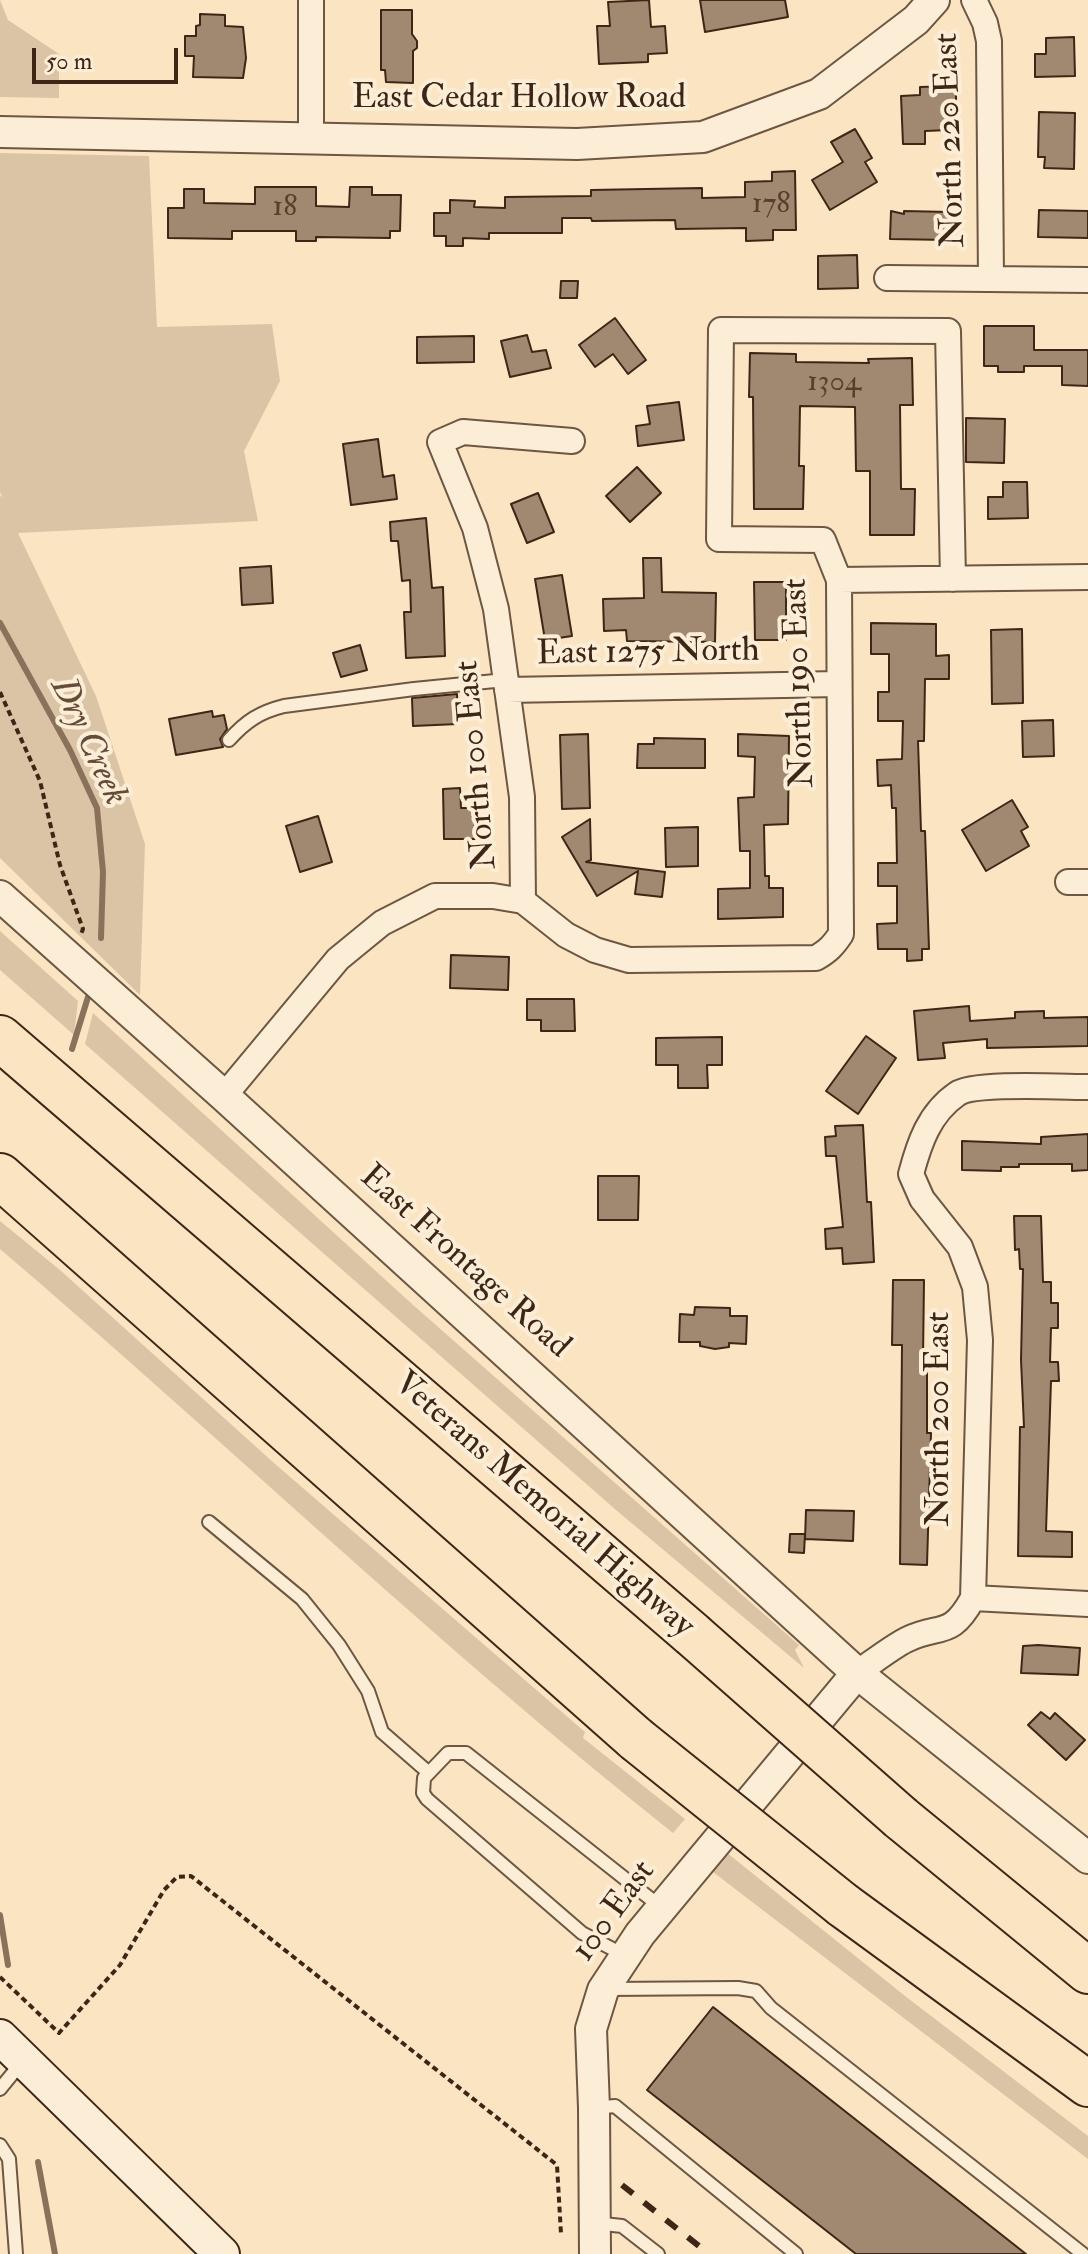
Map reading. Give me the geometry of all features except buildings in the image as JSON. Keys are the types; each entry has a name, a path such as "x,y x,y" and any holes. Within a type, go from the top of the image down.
{"highway":[{"name":"Veterans Memorial Highway","path":"0,1038 901,1818 1088,1971"},
{"path":"0,1176 636,1739 843,1905 1088,2084"}],"main road":[{"path":"12,2048 222,2254"}],"street":[{"path":"311,0 311,139"},
{"name":"East Cedar Hollow Road","path":"0,132 577,144 703,137 819,94 916,20 934,0"},
{"name":"North 220 East","path":"974,0 985,23 989,41 991,279"},
{"path":"887,278 1088,280"},
{"name":"North 190 East","path":"523,901 566,935 595,950 629,960 816,958 830,950 841,934 839,580 823,540 719,539 721,330 948,331 953,579"},
{"name":"North 100 East","path":"224,1096 338,959 382,923 435,896 493,896 523,901 522,797 496,609 475,528 440,442 463,432 572,441"},
{"path":"839,580 1088,577"},
{"name":"East 1275 North","path":"506,685 839,684"},
{"name":"East Frontage Road","path":"9,904 857,1673 1088,1858"},
{"name":"North 200 East","path":"973,1598 980,1340 975,1287 960,1247 922,1199 911,1174 920,1140 932,1119 958,1092 982,1088 1088,1087"},
{"path":"857,1673 907,1639 938,1632 962,1619 973,1598 1088,1604"},
{"name":"100 East","path":"595,2254 591,2029 603,1990 662,1908 857,1673"}],"lane":[{"path":"229,740 245,722 264,711 284,706 414,689 506,685"},
{"path":"209,1522 302,1599 339,1645 368,1691 382,1732 429,1773"},
{"path":"626,1956 582,1933 427,1799 422,1784 429,1773 448,1753 466,1753 662,1908"},
{"path":"603,1990 738,1988 756,1991 771,2008 1083,2254"},
{"path":"0,2089 12,2048"},
{"path":"594,2108 615,2106 796,2254"},
{"path":"0,2145 9,2159 16,2254"},
{"path":"594,2223 622,2226 658,2254"}],"path":[{"path":"0,692 40,781 60,865 83,929 79,941"},
{"path":"0,1977 59,2033 120,1965 164,1890 177,1877 191,1876 557,2165 561,2234"}],"shaded area":[{"path":"0,0 8,20 59,54 59,98 0,97"},
{"path":"0,153 149,156 157,327 272,324 280,381 244,451 258,521 18,533 96,696 145,844 140,995 0,858 0,495 3,498 0,492"},
{"path":"0,931 78,1001 74,1035 0,970"},
{"path":"93,1013 412,1304 799,1645 795,1650 804,1668 616,1510 85,1044"},
{"path":"0,1221 60,1270 274,1463 585,1732 583,1738 685,1819 673,1833 501,1691 0,1249"},
{"path":"726,1852 905,1996 1088,2136 1088,2159 713,1872"}],"waterway":[{"name":"Dry Creek","path":"0,623 70,750 97,808 103,872 101,938"},
{"name":"Dry Creek","path":"72,1049 88,997"},
{"name":"Dry Creek","path":"0,1915 8,1965"},
{"name":"Dry Creek","path":"38,2162 55,2254"}],"railway":[{"path":"622,2185 709,2254"}]}
